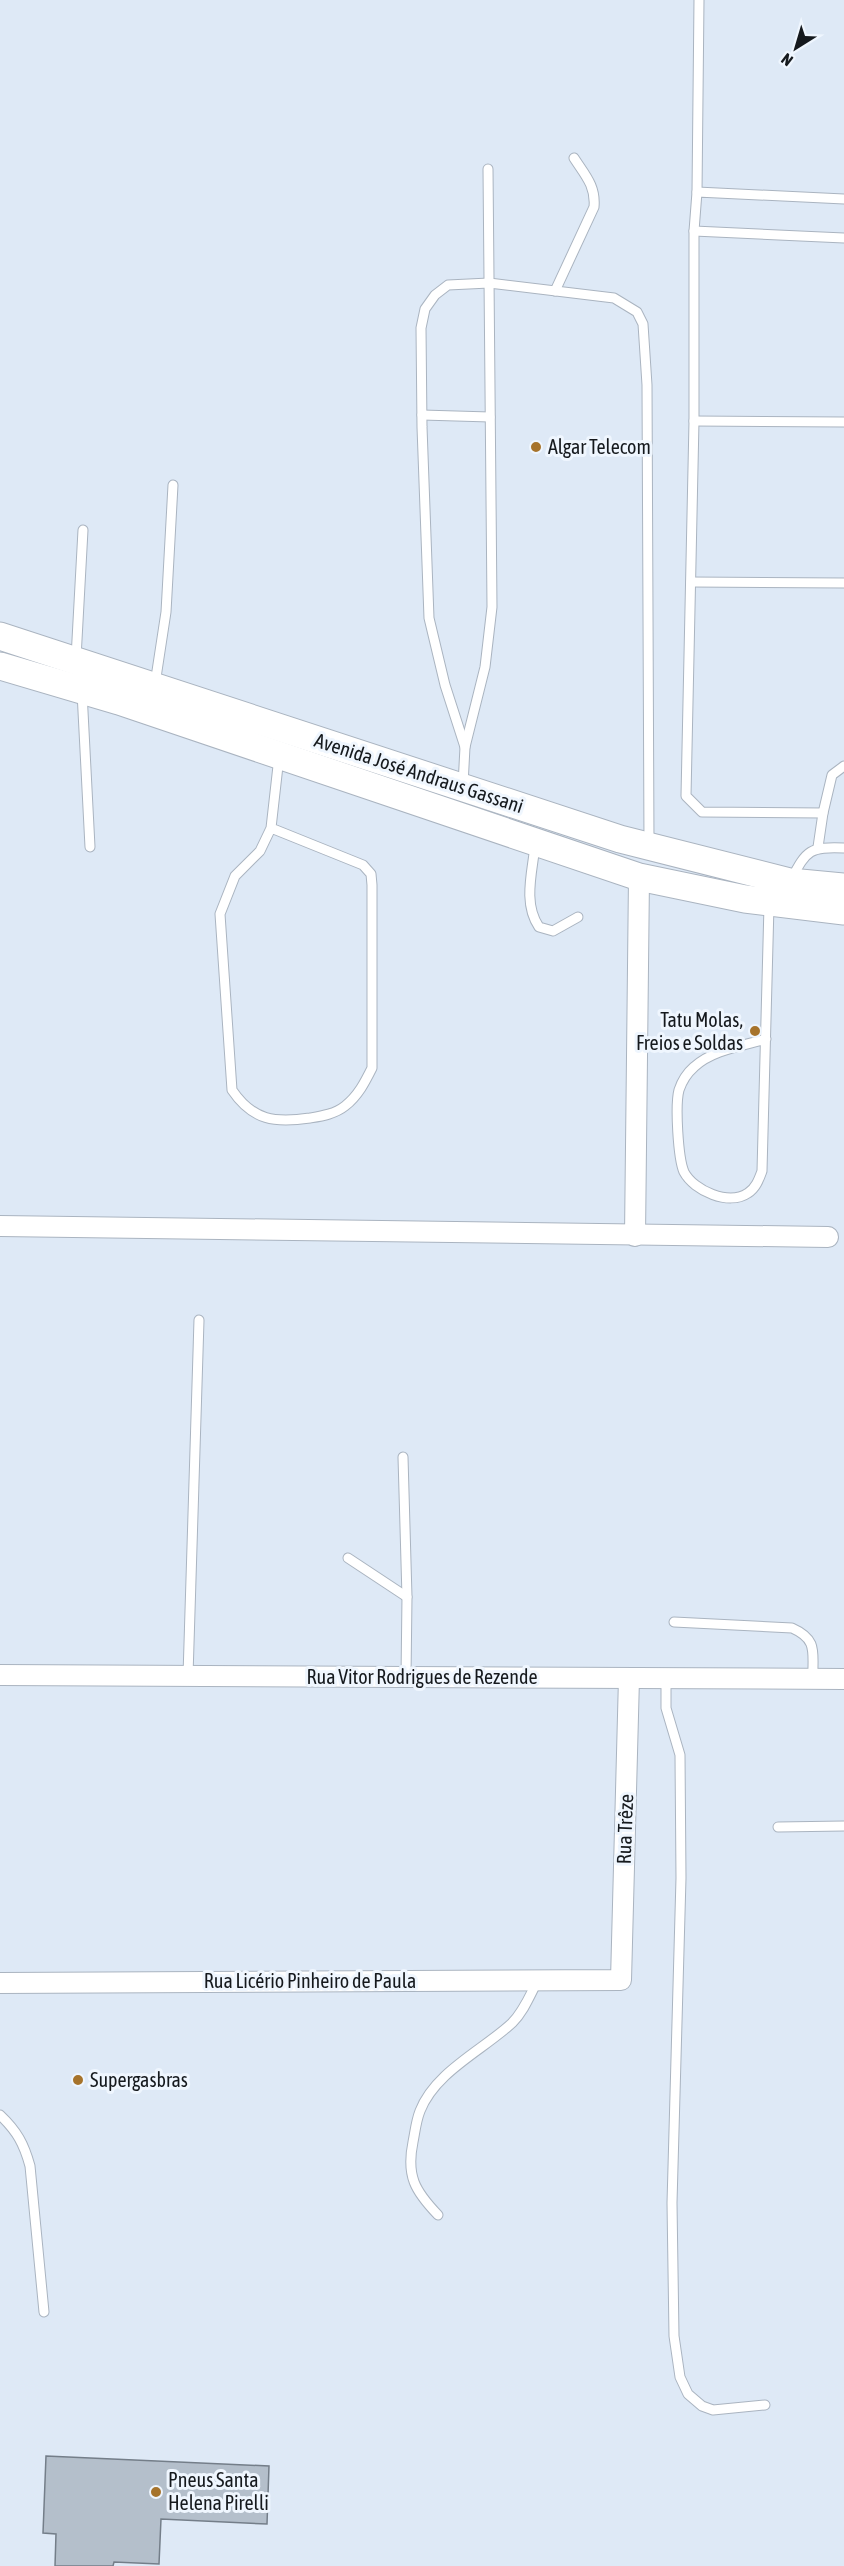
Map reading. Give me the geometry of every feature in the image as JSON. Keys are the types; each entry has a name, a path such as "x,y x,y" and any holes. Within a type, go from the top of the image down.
{"main road":[{"name":"Avenida José Andraus Gassani","path":"0,636 75,660 123,689 279,755 639,877 769,902 844,911"},
{"name":"Avenida José Andraus Gassani","path":"0,666 82,689 155,687 649,846 790,882 844,887"},
{"path":"435,808 453,784"}],"street":[{"path":"635,1236 639,877"},
{"path":"0,1226 828,1237"},
{"name":"Rua Vitor Rodrigues de Rezende","path":"0,1675 844,1679"},
{"name":"Rua Trêze","path":"621,1980 629,1677"},
{"name":"Rua Licério Pinheiro de Paula","path":"0,1983 621,1980"}],"lane":[{"path":"699,0 698,192 694,231 694,421 686,796 702,812 823,813"},
{"path":"555,291 594,207 595,196 592,183 574,159"},
{"path":"453,784 465,747 485,667 492,607 488,169"},
{"path":"698,192 844,199"},
{"path":"694,231 844,238"},
{"path":"465,747 445,685 429,618 422,415 421,328 425,309 435,295 448,285 489,284 614,298 638,312 644,324 647,397 649,846"},
{"path":"422,415 490,417"},
{"path":"694,421 844,422"},
{"path":"155,687 166,612 172,485"},
{"path":"75,660 83,530"},
{"path":"691,582 844,583"},
{"path":"82,689 90,847"},
{"path":"271,828 363,865 370,874 372,885 372,1068 362,1088 344,1106 327,1115 290,1121 268,1119 252,1112 232,1090 220,914 235,876 260,851 271,828 279,755"},
{"path":"818,847 832,775 844,766"},
{"path":"535,841 530,897 534,920 539,927 553,931 578,917"},
{"path":"790,882 802,859 818,847 844,848"},
{"path":"766,1039 722,1051 695,1065 684,1078 678,1093 679,1155 685,1173 696,1186 716,1196 730,1199 747,1194 756,1185 762,1171 766,1039 769,902"},
{"path":"188,1676 199,1320"},
{"path":"404,1457 406,1677"},
{"path":"348,1558 407,1597"},
{"path":"674,1622 792,1628 809,1638 812,1644 813,1679"},
{"path":"666,1677 666,1708 680,1755 681,1878 672,2203 674,2336 680,2377 688,2394 702,2406 713,2410 765,2405"},
{"path":"778,1827 844,1826"},
{"path":"438,2215 422,2198 410,2175 410,2156 421,2109 443,2079 513,2022 524,2008 538,1980"},
{"path":"0,2115 14,2127 24,2144 30,2166 44,2312"}],"building":[{"name":"Pneus Santa Helena Pirelli","path":"46,2456 269,2466 267,2524 161,2519 159,2564 114,2562 113,2566 55,2566 56,2534 43,2533"}],"place":[{"name":"Algar Telecom","path":"536,447"},
{"name":"Tatu Molas, Freios e Soldas","path":"755,1031"},
{"name":"Supergasbras","path":"78,2080"},
{"name":"Pneus Santa Helena Pirelli","path":"156,2492"}]}
